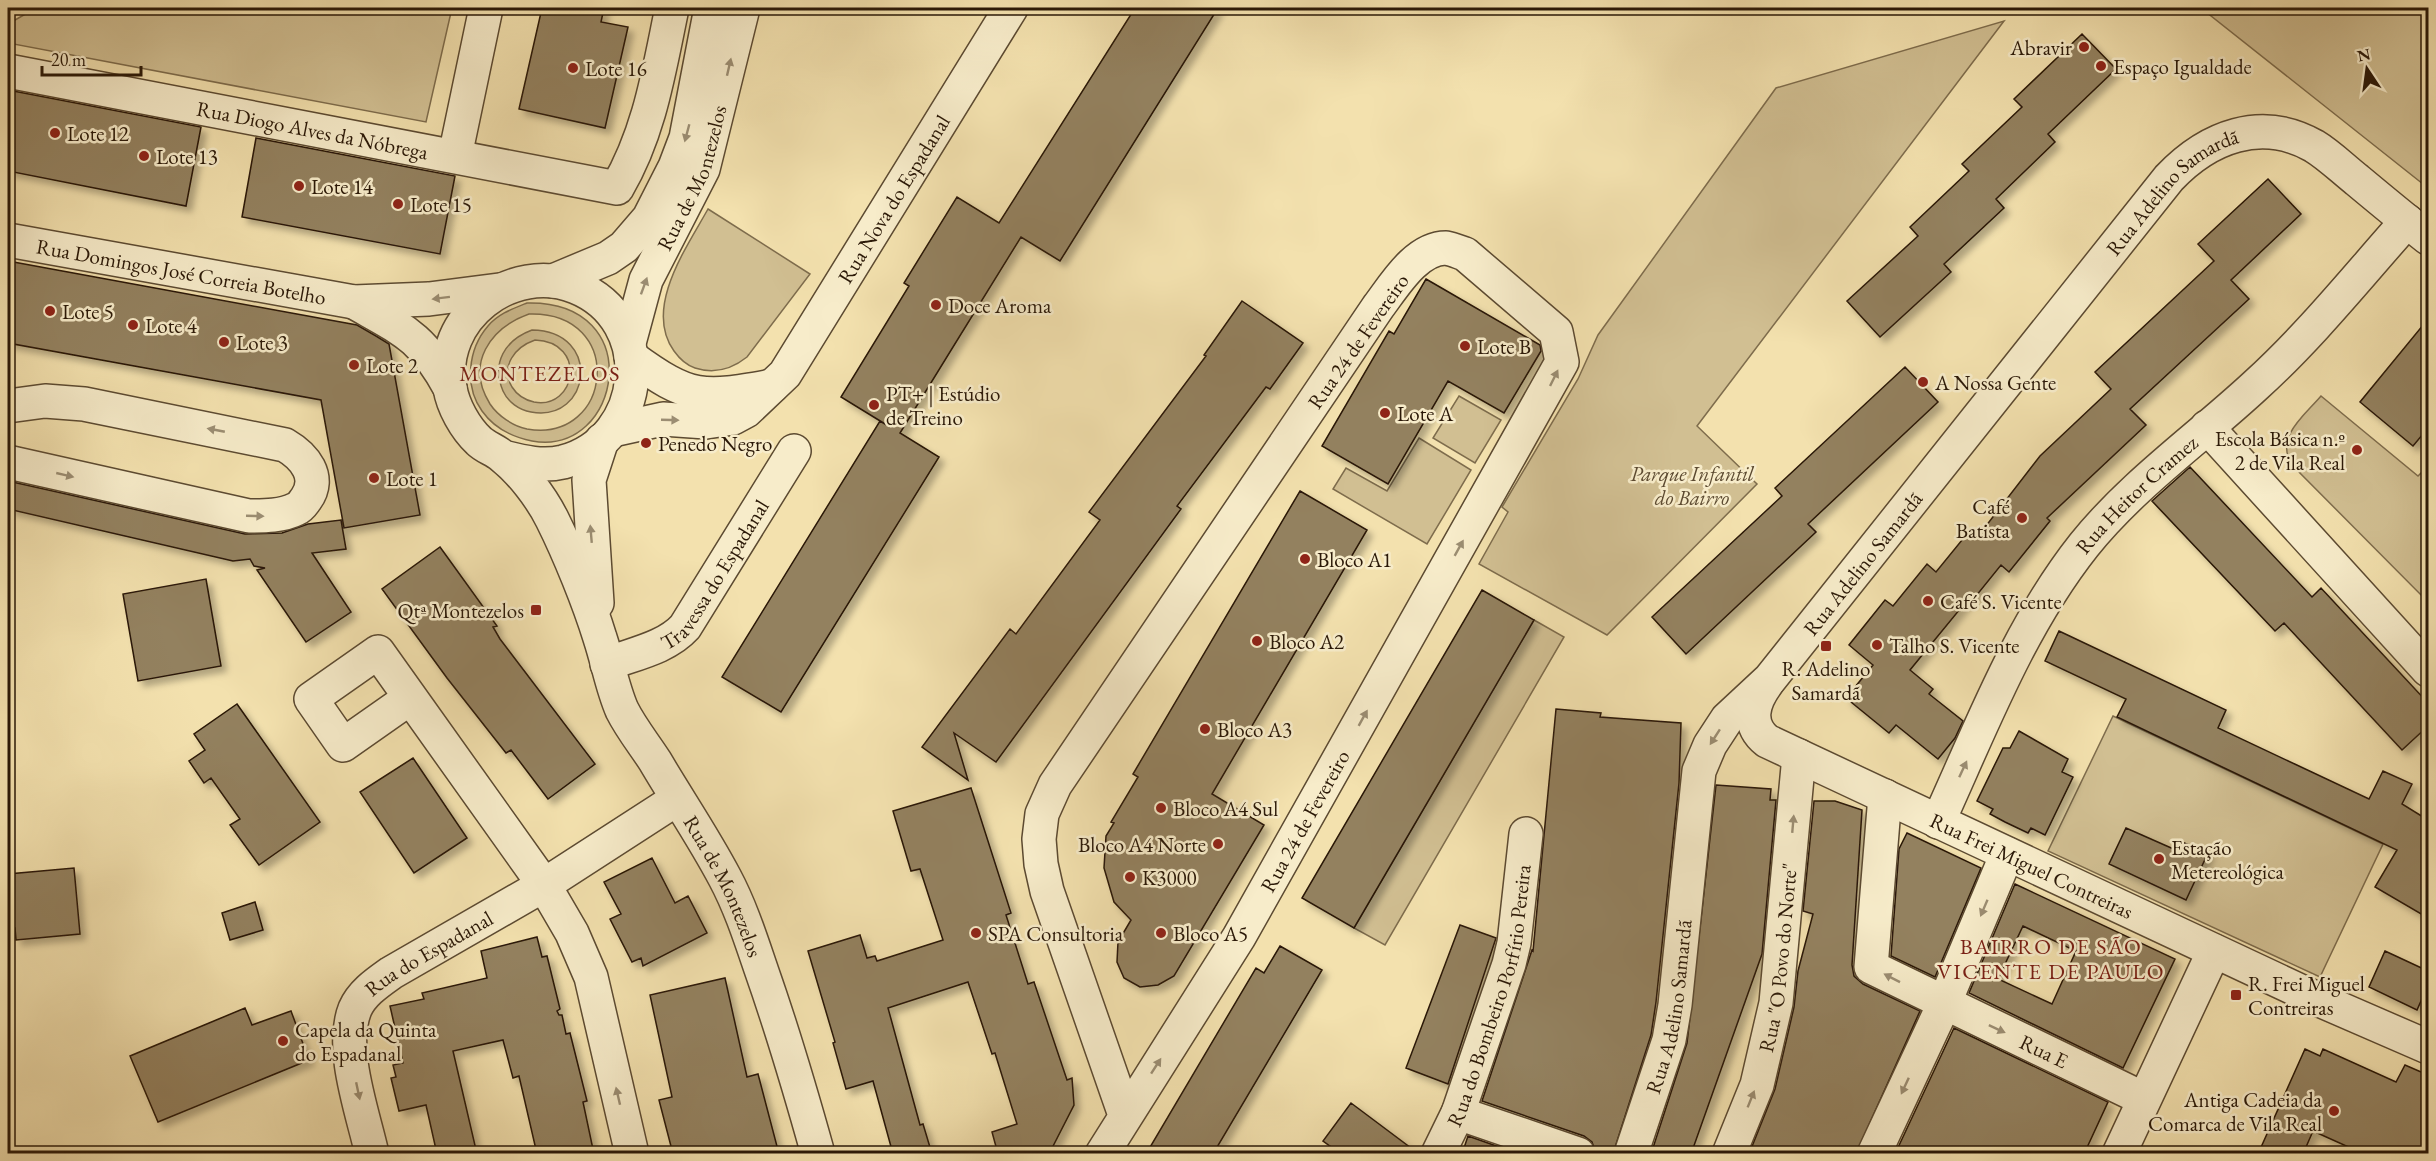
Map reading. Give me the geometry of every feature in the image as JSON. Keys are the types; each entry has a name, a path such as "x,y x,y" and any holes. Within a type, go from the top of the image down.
{"street":[{"path":"455,156 486,8"},
{"name":"Rua Diogo Alves da Nóbrega","path":"8,71 617,188 630,166 650,112 672,8"},
{"name":"Rua de Montezelos","path":"553,281 608,258 638,234 649,218 686,138 711,8"},
{"name":"Rua de Montezelos","path":"630,350 646,280 692,193 707,159 743,8"},
{"name":"Rua Nova do Espadanal","path":"608,435 663,419 706,422 726,420 746,411 772,387 795,360 1011,8"},
{"name":"Rua Adelino Samardã","path":"1631,1154 1669,1040 1675,1005 1699,771 1710,745 1727,719 1770,679 2176,171 2213,143 2247,132 2282,134 2315,147 2418,230"},
{"name":"Rua Heitor Cramez","path":"1938,822 2018,649 2034,619 2084,544 2123,504 2283,359 2418,230"},
{"name":"Rua Domingos José Correia Botelho","path":"8,240 354,302"},
{"name":"Rua 24 de Fevereiro","path":"1102,1154 1239,937 1562,362 1556,332 1465,254 1447,248 1433,251 1416,262 1385,297 1055,785 1042,814 1039,838 1047,891 1125,1115"},
{"path":"354,302 429,299 499,290 525,282 553,281 577,288 599,301 617,320 630,350 634,373 628,403 592,466 589,489 603,649"},
{"path":"450,388 450,358 459,330 477,306 499,290"},
{"path":"354,302 415,338 430,354 450,388 460,416 478,440 503,457 538,497 550,515 603,649"},
{"path":"630,350 677,387 695,393 719,395 772,387"},
{"path":"8,406 45,401 84,404 277,442 299,453 310,468 313,481 310,494 299,508 283,514 249,516 8,462"},
{"path":"2207,427 2428,670"},
{"path":"503,457 532,465 563,462 590,450 608,435"},
{"name":"Travessa do Espadanal","path":"603,649 658,645 680,632 794,451"},
{"name":"Rua de Montezelos","path":"603,649 623,710 718,864 737,903 783,1033 818,1154"},
{"name":"Rua Frei Miguel Contreiras","path":"1770,679 1755,703 1754,725 1767,741 2214,951 2428,1047"},
{"path":"410,698 544,885 572,933 591,977 632,1154"},
{"name":"Rua \"O Povo do Norte\"","path":"1729,1154 1756,1085 1776,1003 1799,756"},
{"name":"Rua E","path":"1886,796 1871,967 2144,1099"},
{"name":"Rua do Espadanal","path":"372,1154 351,1057 350,1032 356,1008 370,988 544,885 677,799"},
{"name":"Rua do Bombeiro Porfírio Pereira","path":"1438,1154 1458,1113 1509,964 1514,943 1526,834"},
{"path":"1874,1154 1944,1004 2007,854"},
{"path":"2119,1154 2214,951"},
{"path":"1458,1113 1578,1154"}],"green space":[{"path":"36,8 452,8 426,122 8,43 8,24"},
{"path":"2201,8 2428,8 2428,188"},
{"name":"Parque Infantil do Bairro","path":"2004,21 1697,426 1757,484 1607,635 1479,564 1508,512 1502,507 1578,379 1598,335 1776,88"},
{"path":"708,209 810,274 747,357 735,365 716,370 695,368 680,359 666,334 663,316 672,278 689,241"},
{"path":"527,303 566,309 592,326 606,350 609,377 602,404 586,426 563,440 532,441 504,431 482,411 473,390 471,368 476,345 481,335 496,318","holes":["529,314 561,319 582,333 594,353 597,376 591,398 577,417 556,428 522,428 511,423 490,404 483,389 480,375 481,362 493,338 515,320"]},
{"path":"532,330 555,334 570,345 579,359 581,376 576,391 566,404 551,412 531,412 522,409 514,405 503,391 500,381 500,362 508,346","holes":["535,340 552,344 563,352 569,363 570,375 567,386 559,396 548,402 527,400 512,387 508,372 511,358 521,347"]},
{"path":"1459,396 1501,420 1475,463 1433,438"},
{"path":"2321,396 2418,476 2426,468 2428,470 2428,602 2291,464 2287,454 2289,436 2300,419"},
{"path":"1419,438 1471,470 1427,544 1333,489 1346,468 1387,491"},
{"path":"1534,620 1564,637 1385,945 1354,928"},
{"path":"2113,716 2383,844 2320,977 2048,851"}],"building":[{"name":"Lote 16","path":"542,8 604,8 601,22 628,27 605,128 519,109"},
{"path":"1135,8 1218,8 1060,261 1021,237 900,433 939,457 781,712 722,677 880,421 890,427 841,397 909,286 904,283 957,197 999,223"},
{"path":"2082,34 2116,69 2048,134 2055,142 1996,199 2004,208 1944,264 1951,272 1880,337 1847,301 1918,236 1910,227 1969,171 1962,164 2022,107 2014,99"},
{"path":"8,90 201,127 186,206 8,171"},
{"path":"256,138 455,176 440,254 242,217"},
{"path":"2268,179 2301,214 2231,280 2249,299 2130,409 2146,425 2047,518 2050,521 2009,572 2001,565 1972,601 1969,598 1910,670 1933,689 1929,694 1963,721 1955,738 1938,759 1896,725 1889,733 1846,698 1873,665 1849,645 1885,600 1893,606 1927,564 1936,572 1971,529 1979,535 2040,456 2111,389 2095,372 2214,261 2198,244"},
{"path":"8,261 357,325 389,344 420,515 344,528 321,400 8,343"},
{"path":"1426,279 1540,345 1541,351 1504,413 1448,381 1388,484 1322,446 1389,331 1394,334"},
{"path":"1242,301 1303,343 1270,389 1266,387 1177,506 1181,509 996,762 954,733 968,780 922,747 1010,629 1016,634 1100,520 1089,512 1206,356 1204,355"},
{"path":"2428,319 2428,428 2413,446 2360,402"},
{"path":"1905,367 1938,402 1808,524 1816,532 1686,654 1652,617 1782,496 1775,488"},
{"path":"2190,467 2312,597 2321,588 2428,703 2428,726 2402,750 2284,623 2275,631 2152,501"},
{"path":"8,481 245,534 282,533 308,524 341,520 346,549 312,553 351,612 306,642 257,570 265,568 254,566 250,559 233,561 8,509"},
{"path":"1300,491 1367,530 1212,794 1264,825 1174,976 1158,985 1140,987 1124,978 1117,962 1118,942 1131,920 1114,902 1104,868 1106,836 1114,823 1111,822 1138,777 1133,774"},
{"path":"440,547 497,626 493,627 500,639 595,764 548,799 511,750 506,753 447,678 382,589"},
{"path":"206,579 221,666 138,681 123,594"},
{"path":"1482,590 1534,620 1354,928 1302,898"},
{"path":"2059,631 2226,710 2218,728 2369,799 2383,771 2412,784 2402,804 2428,820 2428,918 2375,887 2397,850 2117,717 2126,699 2045,661"},
{"path":"237,704 320,822 259,865 230,825 240,819 211,778 204,783 189,761 205,750 194,734"},
{"path":"1556,709 1601,713 1600,717 1681,723 1679,783 1651,1035 1613,1154 1596,1154 1592,1142 1584,1136 1482,1101 1533,951"},
{"path":"2019,731 2068,759 2062,772 2073,777 2045,835 2031,828 2028,833 2005,822 1990,814 1993,809 1977,801 2003,748 2010,748"},
{"path":"413,758 467,838 414,873 360,792"},
{"path":"1716,785 1771,789 1770,800 1776,800 1762,954 1691,1154 1651,1154 1687,1043"},
{"path":"971,788 1011,913 1006,915 1028,984 1034,982 1067,1080 1072,1078 1074,1105 1049,1154 998,1154 992,1132 1017,1124 995,1053 992,1054 968,982 888,1008 920,1125 923,1124 932,1154 893,1154 873,1081 846,1089 833,1043 835,1042 808,951 860,935 867,958 875,956 877,961 943,940 920,869 911,871 893,811"},
{"path":"1814,801 1835,801 1862,810 1852,965 1854,976 1863,984 1920,1011 1856,1154 1749,1154 1775,1089 1794,1007 1798,971 1813,914 1803,911"},
{"name":"Estação Metereológica","path":"2126,828 2178,851 2182,842 2208,853 2186,900 2109,864"},
{"path":"1907,833 1981,868 1935,977 1891,956 1899,849"},
{"path":"652,858 675,903 688,896 707,933 643,966 641,958 632,962 610,919 621,914 604,882"},
{"path":"74,868 80,934 16,940 15,928 8,928 8,874"},
{"path":"2015,884 2175,959 2123,1068 1969,993","holes":["2023,926 2076,951 2052,1004 1998,979"]},
{"path":"255,902 263,930 230,940 222,913"},
{"path":"1460,925 1496,938 1448,1084 1406,1068"},
{"path":"537,937 542,957 547,956 560,1009 557,1011 559,1015 562,1015 566,1034 570,1033 587,1101 583,1102 594,1154 537,1154 519,1076 513,1078 503,1040 453,1051 477,1154 437,1154 426,1105 399,1111 391,1078 396,1077 393,1065 403,1063 390,1006 424,999 422,993 487,978 481,951"},
{"path":"1280,946 1322,970 1213,1154 1146,1154 1256,968 1264,973"},
{"path":"2385,951 2428,971 2428,985 2417,1010 2369,987"},
{"path":"725,978 747,1077 758,1074 779,1154 673,1154 659,1100 672,1097 650,995"},
{"path":"245,1008 252,1025 291,1011 309,1060 158,1122 130,1056"},
{"path":"1954,1028 2108,1102 2084,1154 1895,1154"},
{"name":"Antiga Cadeia da Comarca de Vila Real","path":"2305,1049 2320,1056 2323,1049 2396,1082 2405,1065 2428,1075 2428,1154 2364,1154 2313,1131 2303,1154 2258,1154"},
{"path":"1351,1103 1419,1154 1341,1154 1323,1141"},
{"path":"1468,1136 1519,1154 1462,1154"}],"place":[{"name":"Abravir","path":"2084,47"},
{"name":"Espaço Igualdade","path":"2101,66"},
{"name":"Lote 16","path":"573,68"},
{"name":"Lote 12","path":"55,133"},
{"name":"Lote 13","path":"144,156"},
{"name":"Lote 14","path":"299,186"},
{"name":"Lote 15","path":"398,204"},
{"name":"Doce Aroma","path":"936,305"},
{"name":"Lote 5","path":"50,311"},
{"name":"Lote 4","path":"133,325"},
{"name":"Lote 3","path":"224,342"},
{"name":"Lote B","path":"1465,346"},
{"name":"Lote 2","path":"354,365"},
{"name":"A Nossa Gente","path":"1923,382"},
{"name":"PT+ | Estúdio de Treino","path":"874,405"},
{"name":"Lote A","path":"1385,413"},
{"name":"Penedo Negro","path":"646,443"},
{"name":"Escola Básica n.º 2 de Vila Real","path":"2357,450"},
{"name":"Lote 1","path":"374,478"},
{"name":"Café Batista","path":"2022,518"},
{"name":"Bloco A1","path":"1305,559"},
{"name":"Café S. Vicente","path":"1928,601"},
{"name":"Qtª Montezelos","path":"536,610"},
{"name":"Bloco A2","path":"1257,641"},
{"name":"Talho S. Vicente","path":"1877,645"},
{"name":"R. Adelino Samardã","path":"1826,646"},
{"name":"Bloco A3","path":"1205,729"},
{"name":"Bloco A4 Sul","path":"1161,808"},
{"name":"Bloco A4 Norte","path":"1218,844"},
{"name":"Estação Metereológica","path":"2159,859"},
{"name":"K3000","path":"1130,877"},
{"name":"SPA Consultoria","path":"976,933"},
{"name":"Bloco A5","path":"1161,933"},
{"name":"R. Frei Miguel Contreiras","path":"2236,995"},
{"name":"Capela da Quinta do Espadanal","path":"283,1041"},
{"name":"Antiga Cadeia da Comarca de Vila Real","path":"2334,1111"}],"district":[{"name":"MONTEZELOS","path":"540,373"},
{"name":"BAIRRO DE SÃO VICENTE DE PAULO","path":"2051,958"}]}
